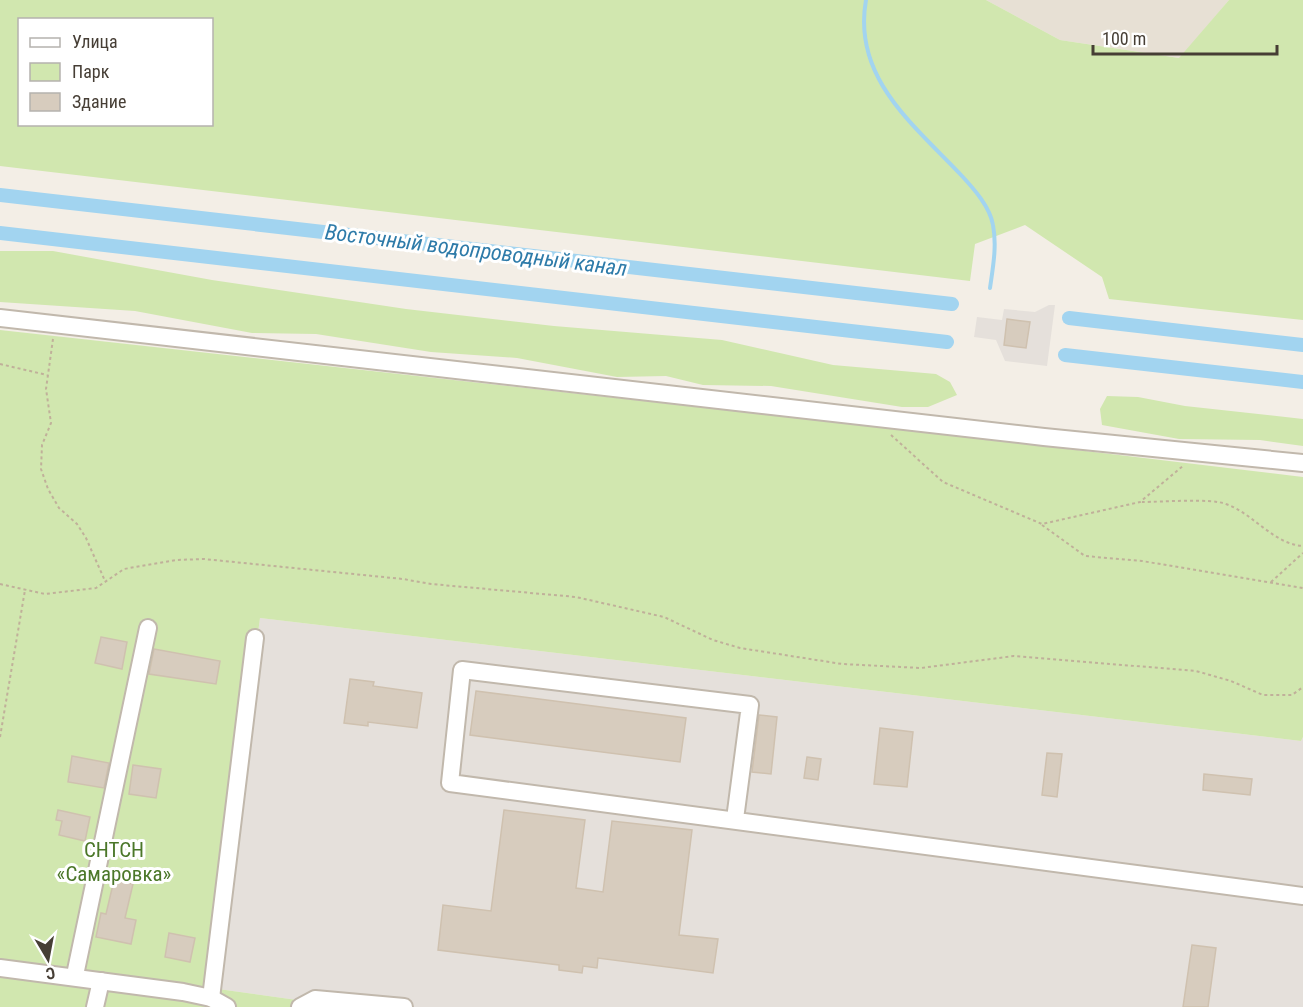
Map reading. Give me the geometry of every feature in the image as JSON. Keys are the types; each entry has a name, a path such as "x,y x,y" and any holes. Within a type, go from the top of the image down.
{"street":[{"path":"0,318 1303,463"},
{"path":"75,975 148,628"},
{"path":"211,998 255,638"},
{"path":"735,819 750,705 462,669 450,783 1303,896"},
{"path":"0,968 75,975 211,998 227,1007"},
{"path":"96,1007 101,981"},
{"path":"300,1007 315,999 404,1007"}],"path":[{"path":"55,325 46,389 51,423 42,445 41,469 48,489 59,508 77,524 86,538 105,581"},
{"path":"0,364 48,375"},
{"path":"869,416 943,482 1042,524 1085,556 1142,561 1303,588"},
{"path":"1140,502 1200,452"},
{"path":"1042,524 1140,502 1225,503 1257,522 1287,545 1303,546"},
{"path":"1271,582 1303,553"},
{"path":"0,584 45,594 96,588 124,569 176,560 239,562 431,584 576,597 664,617 713,640 740,648 842,664 921,668 1014,656 1196,671 1231,681 1263,695 1293,695 1303,687"},
{"path":"0,737 25,590"}],"shaded area":[{"path":"986,0 1229,0 1180,58 1060,40"},
{"path":"1049,305 1055,305 1047,366 1005,361 996,340 974,337 977,317 1002,320 1004,309 1035,312"},
{"path":"260,618 1301,741 1303,737 1303,1007 347,1007 211,988"}],"green space":[{"path":"0,0 986,0 1060,40 1179,58 1229,0 1303,0 1303,320 1109,299 1102,277 1025,225 975,244 970,281 0,166"},
{"path":"0,251 53,251 212,280 406,309 554,326 722,340 833,365 936,374 950,382 957,395 928,407 902,407 771,386 703,385 666,376 617,377 517,358 431,352 316,334 252,333 135,311 0,302"},
{"name":"СНТСН «Самаровка»","path":"0,330 942,434 1303,477 1303,737 1301,741 260,618 211,988 347,1007 0,1007"},
{"path":"1107,396 1138,397 1185,406 1303,419 1303,446 1260,440 1179,439 1102,425 1100,409"}],"building":[{"path":"1007,319 1030,322 1026,348 1004,345"},
{"path":"101,637 127,642 122,669 95,663"},
{"path":"154,649 220,661 216,684 149,674"},
{"path":"350,679 374,682 373,686 422,693 417,728 368,722 368,726 344,723"},
{"path":"476,691 686,718 680,762 470,735"},
{"path":"759,715 777,717 771,774 752,772"},
{"path":"880,728 913,732 907,787 874,784"},
{"path":"1047,753 1062,754 1057,797 1042,795"},
{"path":"72,756 109,763 104,788 68,782"},
{"path":"807,757 821,759 818,780 804,778"},
{"path":"133,765 161,769 156,798 129,794"},
{"path":"1204,774 1252,779 1250,795 1203,790"},
{"path":"58,810 90,817 85,841 59,835 62,821 56,820"},
{"path":"504,810 585,820 576,888 603,892 612,821 692,830 679,935 718,939 713,973 598,958 597,968 583,966 582,973 559,970 559,965 438,950 443,905 491,911"},
{"path":"114,880 133,884 125,918 136,920 131,944 96,937 101,913 106,914"},
{"path":"169,933 195,938 190,962 165,957"},
{"path":"1192,945 1216,948 1208,1007 1183,1007"}],"waterway":[{"path":"866,0 864,28 868,53 878,77 907,118 967,181 989,212 995,241 990,288"},
{"name":"Восточный водопроводный канал","path":"0,195 952,304"},
{"name":"Восточный водопроводный канал","path":"0,233 947,342"},
{"name":"Восточный водопроводный канал","path":"1069,318 1303,345"},
{"name":"Восточный водопроводный канал","path":"1065,355 1303,382"}]}
